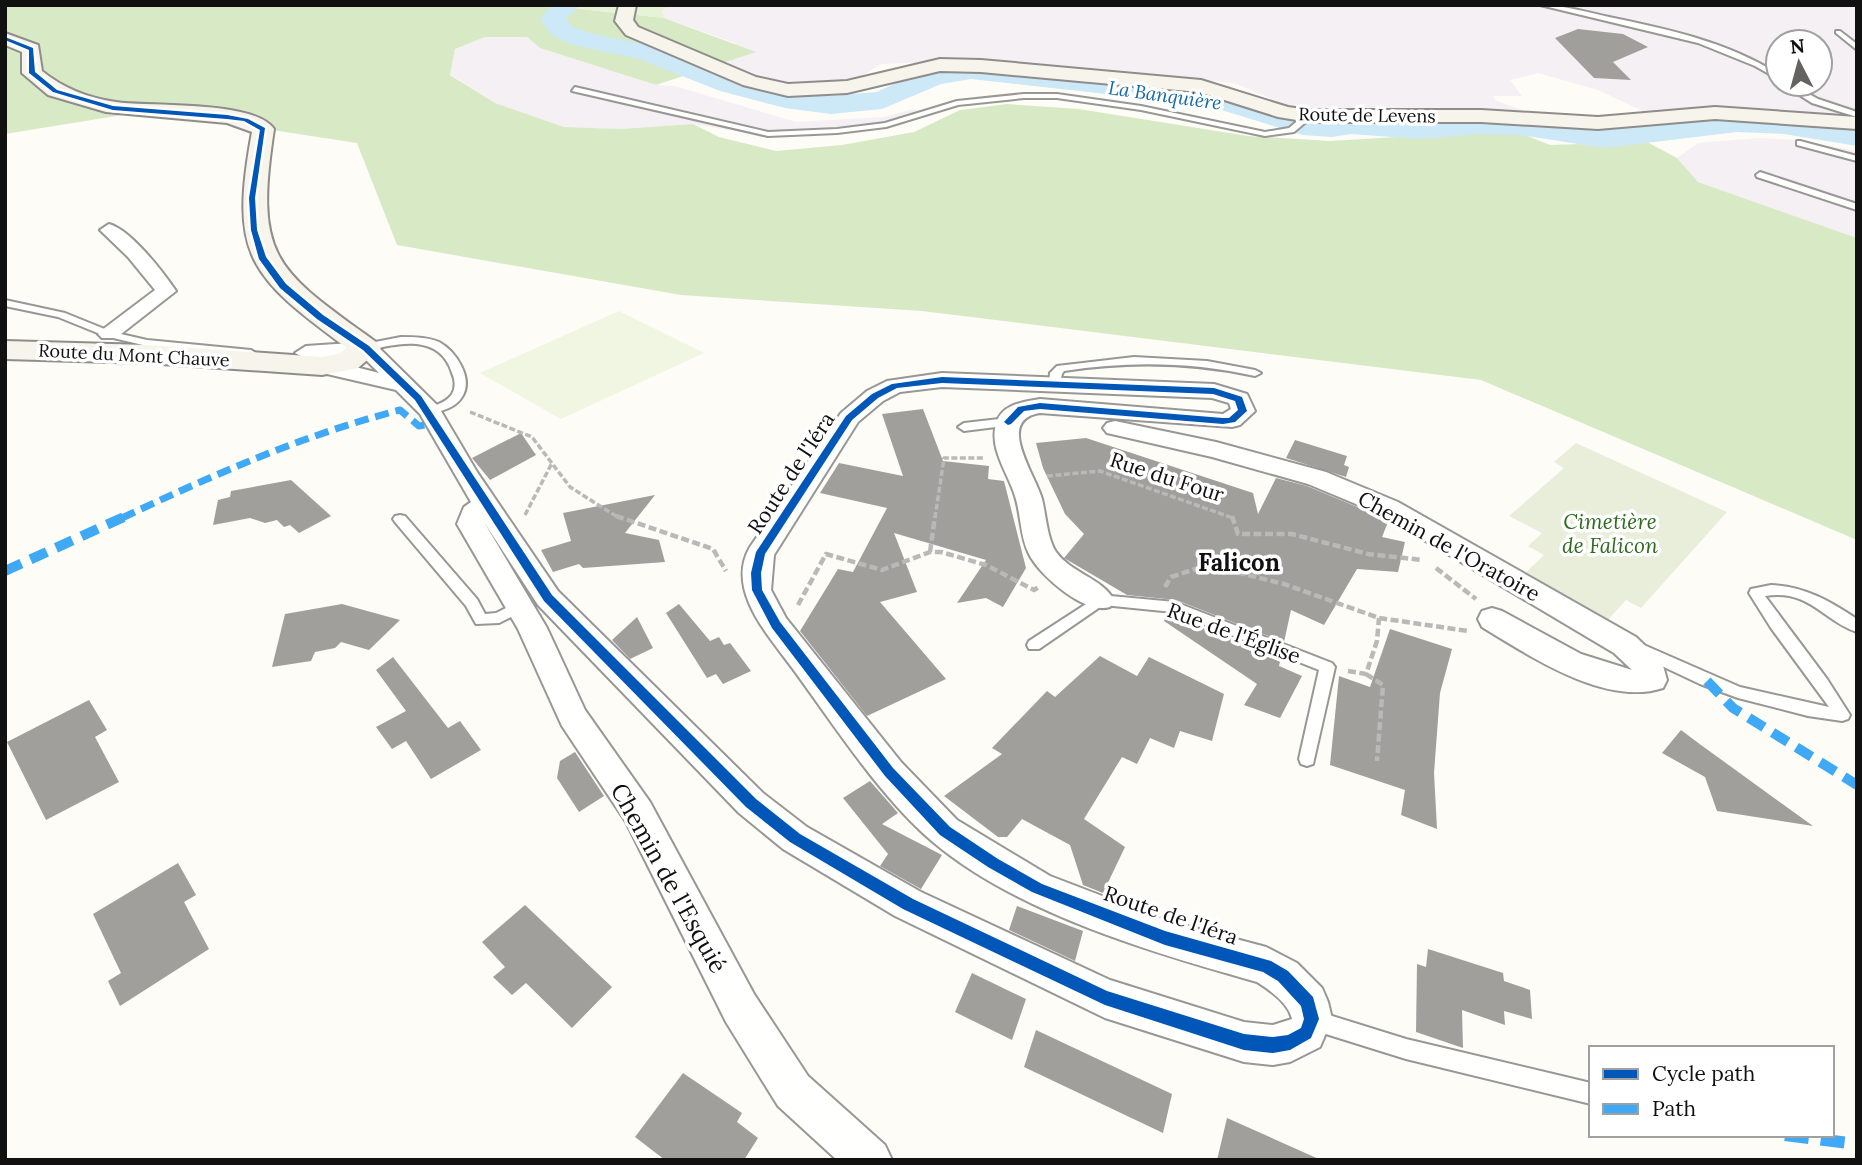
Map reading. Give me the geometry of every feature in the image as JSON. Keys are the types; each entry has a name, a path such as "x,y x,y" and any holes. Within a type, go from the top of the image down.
{"street":[{"name":"Route de Levens","path":"628,5 624,11 624,21 632,31 750,81 788,90 847,87 940,65 981,66 1201,86 1307,118 1481,116 1598,123 1716,113 1857,123"},
{"path":"5,38 31,48 32,73 55,91 113,108 227,117 246,120 263,129 252,198 254,230 262,257 283,286 318,347 347,362 366,348"},
{"path":"109,230 135,253 166,291 109,334"},
{"path":"318,347 366,348 406,386 430,411 486,504 548,598 751,803 795,838 908,904 1105,998 1254,1044 1290,1042 1306,1033 1312,1019"},
{"path":"318,347 406,386"},
{"name":"Route du Mont Chauve","path":"5,350 255,360 318,347"},
{"name":"Route de l'Iéra","path":"1008,422 1021,409 1040,406 1223,421 1232,420 1243,411 1239,399 1213,391 1055,384 917,382 895,386 862,405 849,418 760,554 756,573 757,590 776,625 889,772 945,831 1037,888 1166,938 1266,966 1301,991 1308,1002 1312,1019"},
{"name":"Chemin de l'Oratoire","path":"1008,422 1035,420 1129,429 1317,478 1389,508 1625,645 1651,670 1651,680 1641,684 1624,681 1556,657 1492,620"},
{"path":"1008,422 1006,442 1028,496 1045,557"},
{"name":"Chemin de l'Esquié","path":"486,504 473,513 470,524 520,606 573,717 638,812 740,1008 793,1091 870,1160"},
{"name":"Rue de l'Église","path":"1045,557 1058,573 1100,600"}],"lane":[{"path":"1543,5 1615,20 1714,48 1764,68"},
{"path":"1838,32 1857,48"},
{"path":"575,89 768,134 837,131 886,125 957,103 1024,96 1057,96 1141,108 1265,134 1291,130 1307,118"},
{"path":"1810,98 1857,115"},
{"path":"1801,143 1857,159"},
{"path":"1760,175 1857,207"},
{"path":"5,303 61,316 109,334 147,343 238,350 251,354 255,360"},
{"path":"366,348 389,342 418,341 436,345 451,357 463,381 461,391 448,404 430,411"},
{"path":"1055,384 1056,373 1061,368 1124,359 1159,360 1255,373"},
{"path":"964,427 1008,422"},
{"path":"400,519 472,603 481,620 499,618 520,606"},
{"path":"1625,645 1653,653 1707,681 1801,709 1842,715 1829,692 1773,624 1756,593 1773,588 1810,595 1857,627"},
{"path":"1034,645 1100,600"},
{"name":"Rue de l'Église","path":"1100,600 1175,607 1326,667"},
{"path":"1307,759 1326,667"},
{"path":"1312,1019 1406,1049 1589,1094"}],"path":[{"path":"489,420 512,426 538,442 568,486 607,510 648,530 713,549 719,555 729,577"},
{"path":"930,552 944,458 1012,459"},
{"path":"521,522 552,463"},
{"path":"776,625 792,616 826,554 881,570 930,552 986,565 1034,590 1041,586 1027,568 1045,557"},
{"path":"1153,606 1171,577 1192,567 1207,565 1284,584 1379,618 1475,632 1492,620"},
{"path":"1366,674 1377,641 1379,618"},
{"path":"1326,667 1366,674 1383,685 1377,761"}],"shaded area":[{"path":"670,5 1857,5 1857,119 1723,108 1649,114 1598,90 1538,73 1510,80 1522,96 1493,96 1495,100 1537,116 1296,109 1234,83 966,61 881,64 859,78 836,82 790,83 764,79 726,62 742,56 735,43 664,18 662,11"},
{"path":"485,37 527,37 540,48 656,85 675,86 796,122 884,117 913,109 930,115 890,126 817,135 765,136 693,124 620,129 564,127 495,103 450,74 455,49"},
{"path":"1759,138 1799,140 1857,151 1857,238 1698,182 1677,158 1698,143"}],"green space":[{"path":"5,5 542,5 664,18 756,52 656,85 540,48 527,37 485,37 455,49 450,75 495,103 564,127 620,129 693,124 719,137 776,151 842,145 914,132 960,110 1007,104 1079,109 1248,136 1330,141 1513,130 1550,145 1647,142 1677,158 1698,182 1857,238 1857,540 1481,380 922,311 681,295 397,245 357,143 147,111 5,134"},
{"path":"542,5 670,5 662,11 664,18"},
{"path":"619,311 704,353 561,419 480,373"},
{"name":"Cimetière de Falicon","path":"1576,443 1727,512 1641,608 1626,600 1606,622 1522,576 1544,555 1528,546 1542,533 1509,516 1564,468 1554,462"}],"building":[{"path":"1578,29 1623,34 1648,47 1613,62 1631,80 1594,78 1555,38"},
{"path":"923,409 943,461 989,466 988,479 1004,481 1026,568 1003,607 986,598 957,603 986,560 894,533 917,592 880,602 946,679 867,716 800,631 838,569 853,572 887,508 820,493 839,463 903,476 882,414"},
{"path":"521,433 536,455 490,480 472,458"},
{"path":"1086,438 1253,493 1258,514 1276,478 1307,486 1379,516 1388,522 1382,537 1405,542 1398,572 1357,569 1324,625 1291,610 1284,642 1176,600 1127,595 1064,558 1084,534 1065,514 1043,468 1036,443"},
{"path":"1295,440 1347,456 1344,465 1349,467 1346,477 1286,458"},
{"path":"291,480 331,516 299,533 290,525 284,527 277,520 265,523 250,518 213,525 218,500 230,497 231,491"},
{"path":"655,495 625,533 659,540 665,562 583,568 579,564 553,572 541,550 571,541 563,513"},
{"path":"342,604 400,620 369,650 341,642 335,648 315,652 311,661 272,667 285,614"},
{"path":"679,604 710,641 719,637 724,645 730,643 751,671 723,684 716,674 707,678 666,613"},
{"path":"1167,614 1281,658 1279,666 1302,676 1280,718 1244,705 1257,684 1164,621"},
{"path":"637,617 653,648 630,659 612,640"},
{"path":"1390,629 1452,649 1440,693 1434,773 1437,829 1401,815 1405,790 1330,765 1339,676 1370,687"},
{"path":"1100,656 1137,676 1149,657 1224,694 1212,741 1180,731 1174,748 1150,738 1137,764 1122,757 1084,819 1125,847 1103,893 1083,885 1070,845 1022,819 1007,837 998,837 944,796 1002,754 992,748 1047,691 1055,697"},
{"path":"393,657 448,728 460,721 481,750 431,779 406,741 392,749 376,727 406,711 376,670"},
{"path":"89,700 107,730 95,737 119,782 46,820 7,742"},
{"path":"1681,730 1813,826 1717,811 1705,777 1662,753"},
{"path":"575,752 604,796 579,812 557,778 560,761"},
{"path":"870,781 898,813 882,824 942,855 921,889 880,866 888,854 843,798"},
{"path":"178,863 196,895 184,902 209,949 120,1006 108,981 121,973 93,914"},
{"path":"525,905 612,987 572,1028 526,983 512,995 493,977 505,967 482,942"},
{"path":"1017,906 1083,931 1075,961 1009,930"},
{"path":"1428,949 1503,973 1504,981 1530,990 1532,1019 1504,1011 1505,1025 1462,1010 1463,1048 1416,1032 1417,964 1426,967"},
{"path":"972,973 1026,999 1012,1040 955,1012"},
{"path":"1036,1030 1172,1094 1163,1133 1024,1067"},
{"path":"683,1073 742,1113 737,1122 758,1138 744,1160 665,1160 635,1137"},
{"path":"1227,1118 1321,1160 1217,1160"}],"waterway":[{"name":"La Banquière","path":"568,5 561,9 553,20 562,31 582,39 647,53 730,85 785,99 831,105 882,100 934,77 971,71 1208,97 1303,126 1332,128 1351,125 1420,130 1481,125 1520,126 1604,138 1737,123 1784,125 1857,137"}],"marked path":[{"path":"5,571 200,481 300,440 400,410 419,426 437,423"},
{"path":"1707,681 1733,708 1857,785"},
{"path":"1801,1137 1857,1144"}],"cycle path":[{"path":"5,38 31,49 32,73 55,91 113,108 227,117 246,120 263,129 252,198 254,230 262,257 283,286 320,317 366,348 418,398 548,598 751,803 795,838 908,904 1105,998 1244,1042 1273,1045 1290,1042 1306,1033 1312,1019 1308,1002 1283,976 1266,966 1165,938 1037,888 945,831 889,772 776,625 757,590 756,573 760,554 849,418 875,396 895,386 942,380 1214,391 1239,399 1243,411 1232,420 1223,421 1040,406 1021,409 1008,422"}],"district":[{"name":"Falicon","path":"1239,562"}]}
